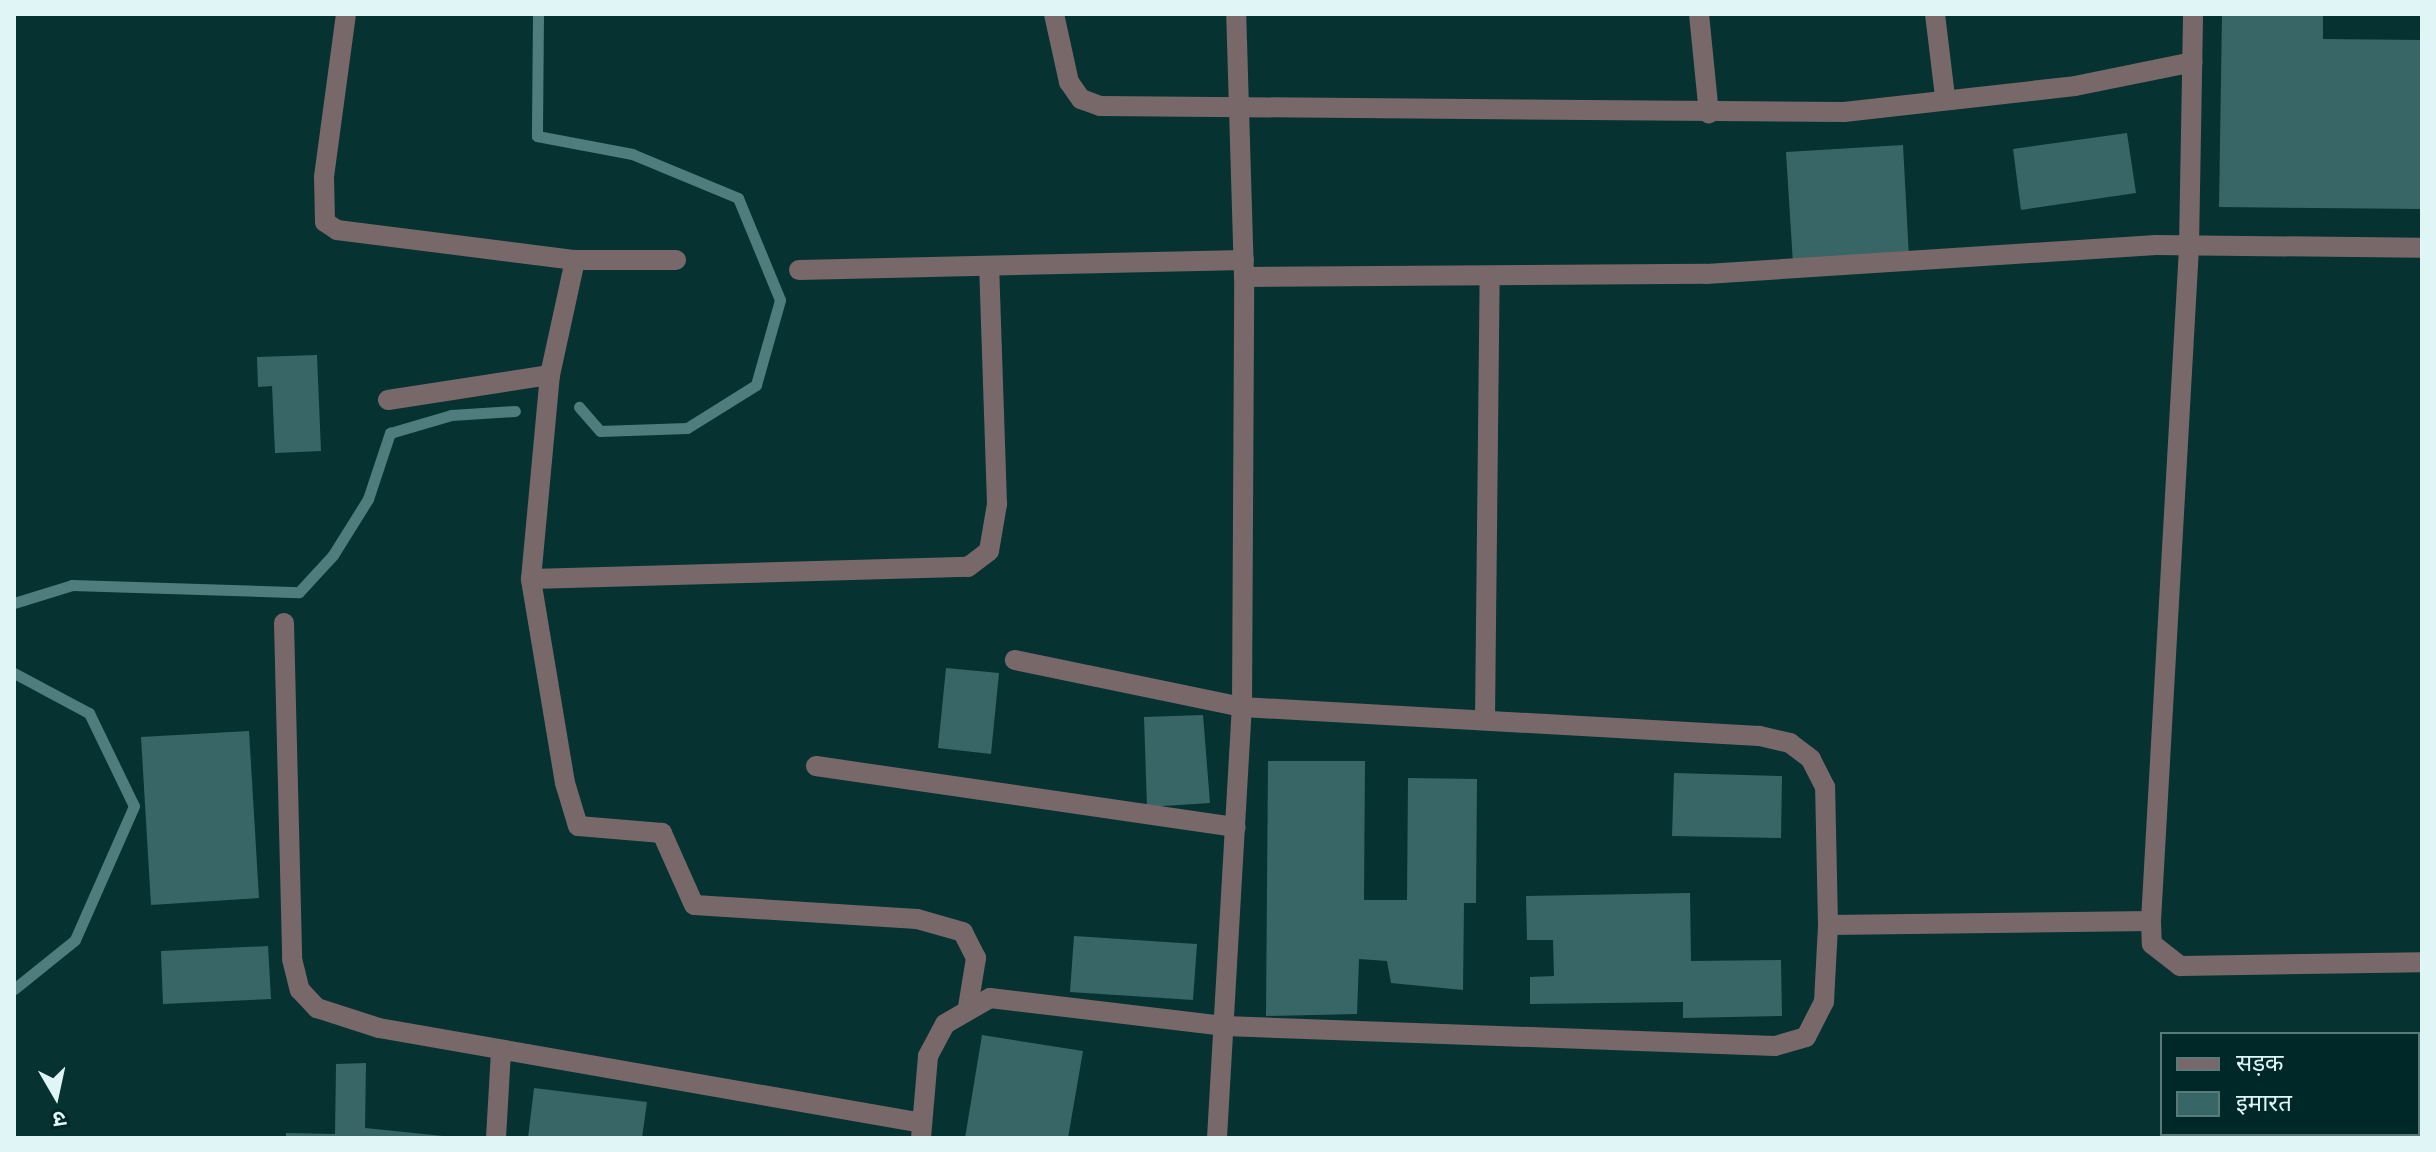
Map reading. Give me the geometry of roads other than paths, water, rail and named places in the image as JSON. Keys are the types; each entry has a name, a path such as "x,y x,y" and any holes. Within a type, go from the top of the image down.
{"street":[{"path":"346,14 324,177 325,222 337,230 467,243 575,260 676,260"},
{"path":"1054,14 1069,82 1081,99 1100,106 1239,104 1709,114 1844,112 1945,97 2075,86 2193,62"},
{"path":"1217,1138 1242,707 1244,268 1236,14"},
{"path":"1699,14 1709,114"},
{"path":"1935,14 1945,97"},
{"path":"2193,14 2189,247 2152,944 2180,966 2422,962"},
{"path":"799,270 989,266 1244,268 1490,276 1828,270 2037,251 2189,247 2422,248"},
{"path":"575,260 550,375 531,579 565,783 578,826 662,833 694,905 917,919 963,932 976,958 968,1007"},
{"path":"531,579 968,567 989,551 997,504 989,266"},
{"path":"1485,720 1490,276"},
{"path":"388,400 550,375"},
{"path":"284,623 292,959 300,990 317,1008 342,1020 922,1130 928,1056 945,1024 968,1007 990,998 1225,1026 1775,1046 1806,1037 1824,1002 1828,925 1825,787 1811,759 1790,743 1759,736 1242,707 1015,660"},
{"path":"816,766 1236,827"},
{"path":"1828,925 2151,921"},
{"path":"496,1138 501,1051"}],"waterway":[{"path":"538,14 537,136 632,154 738,198 780,300 756,385 687,428 600,431 579,407"},
{"path":"14,603 72,585 299,592 333,555 368,499 390,433 451,415 515,411"},
{"path":"14,673 89,713 134,806 75,940 14,989"}]}
